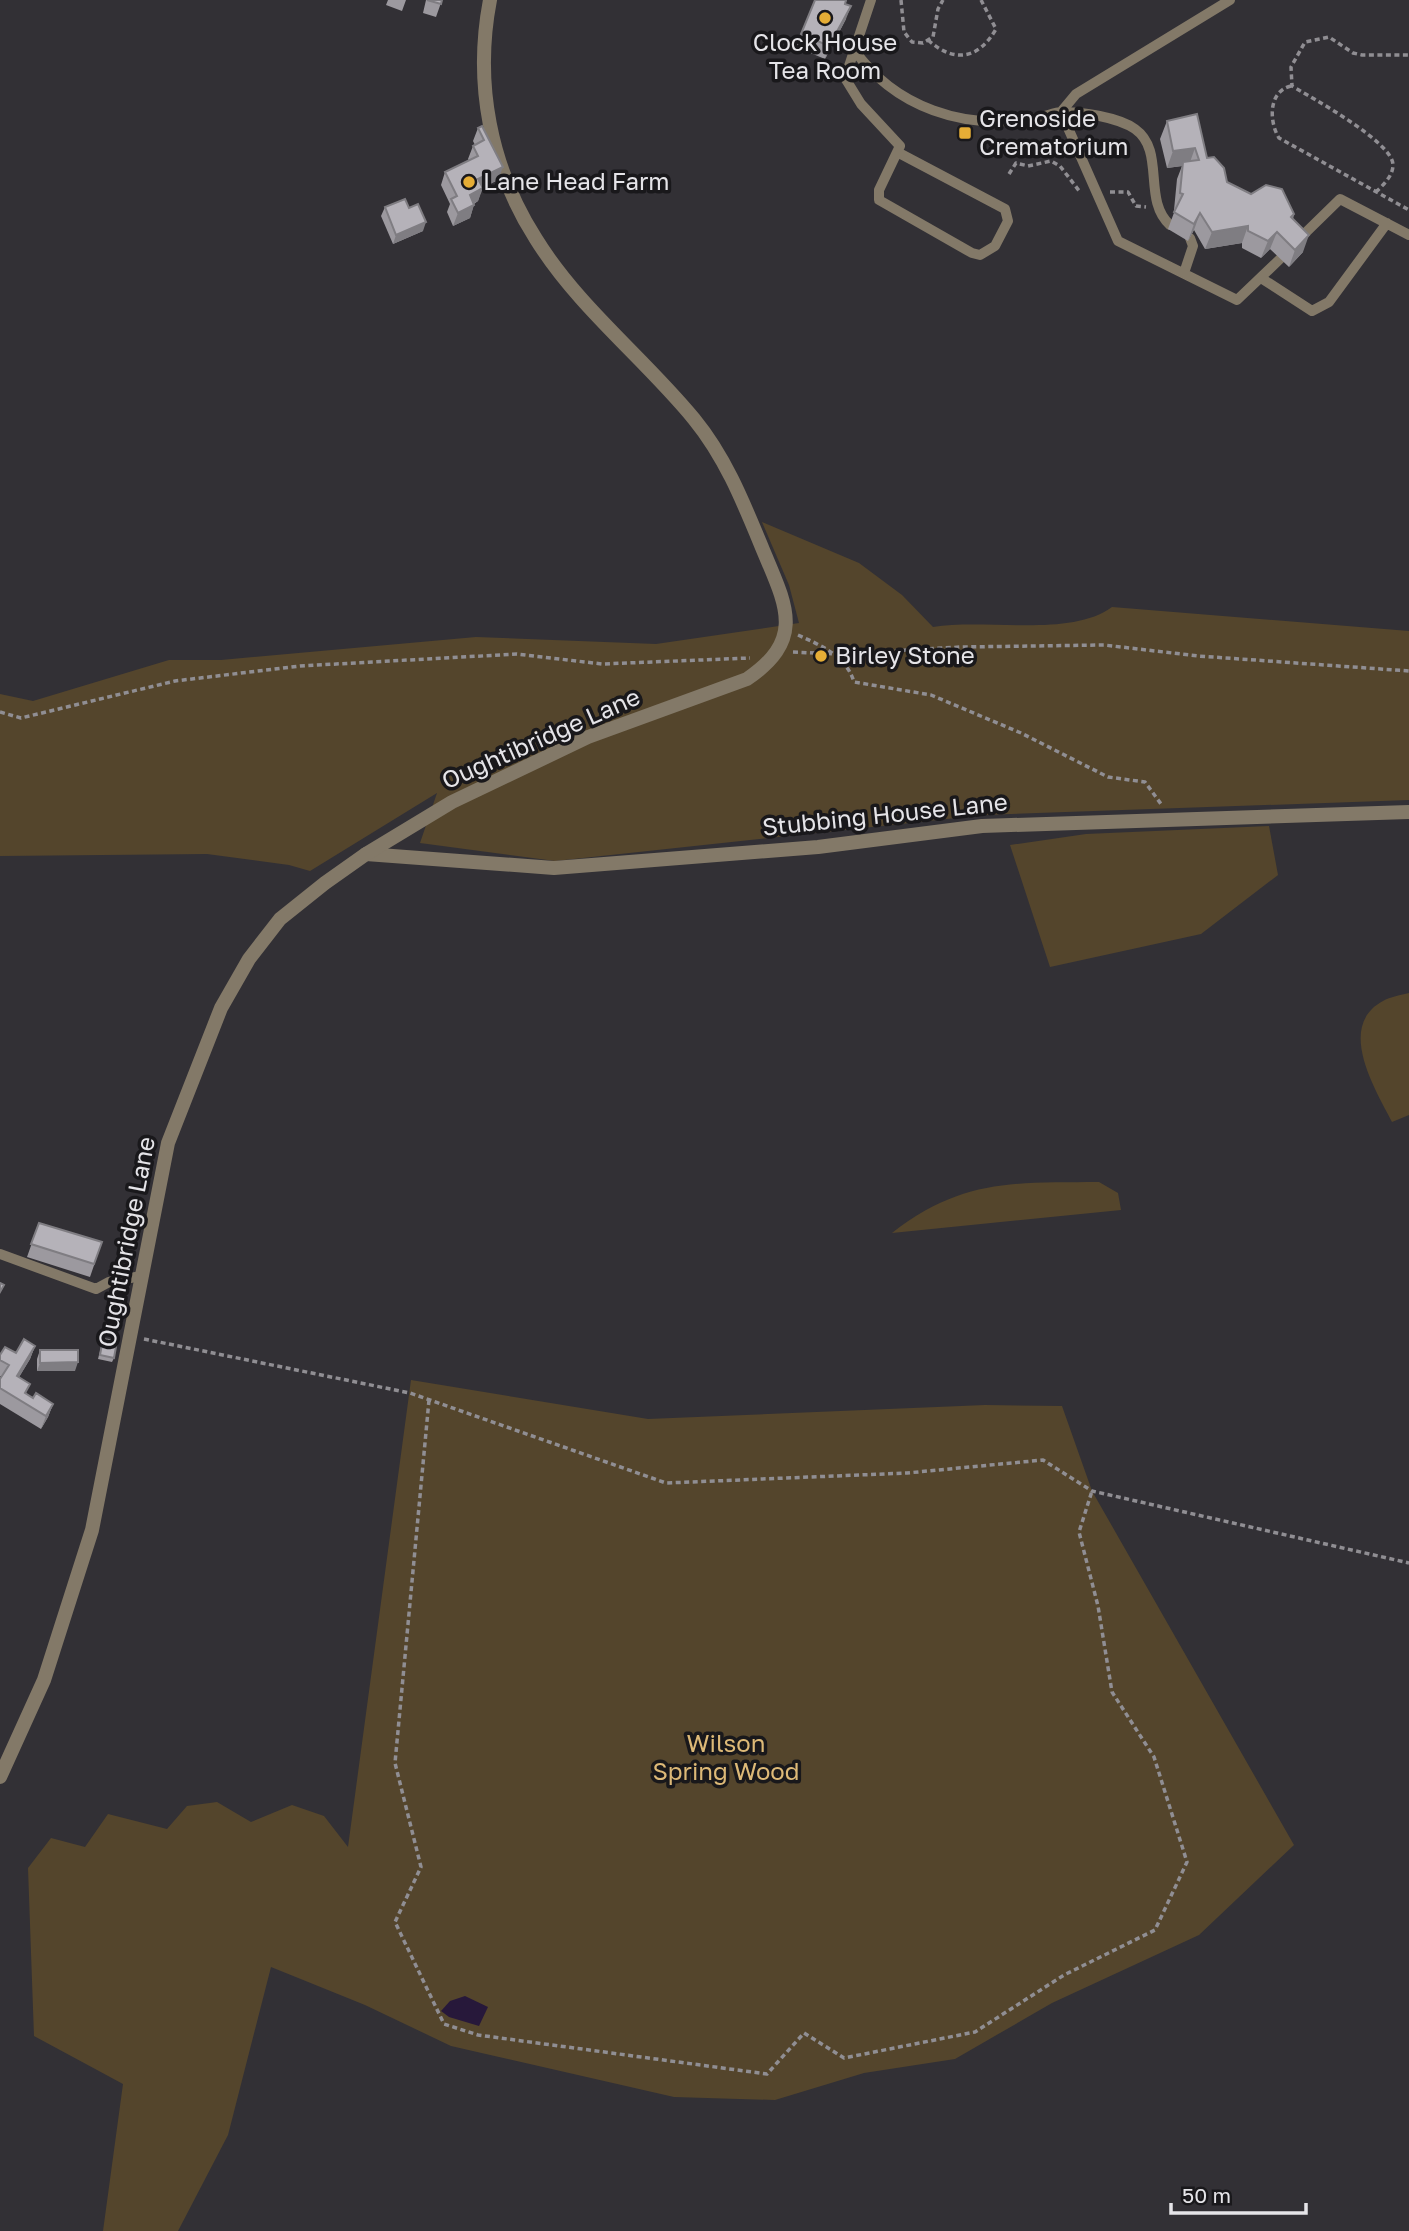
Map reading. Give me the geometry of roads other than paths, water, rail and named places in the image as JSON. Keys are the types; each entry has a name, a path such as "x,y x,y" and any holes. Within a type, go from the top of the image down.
{"street":[{"name":"Oughtibridge Lane","path":"0,1777 44,1680 92,1530 168,1143 221,1008 249,959 280,919 366,854 502,776 588,737 747,679 769,664 785,634 786,613 780,590 734,481 715,448 693,418 574,289 536,240 510,190 495,149 486,110 482,70 490,0"},
{"name":"Stubbing House Lane","path":"366,854 554,868 818,847 982,826 1160,818 1409,812"}],"lane":[{"path":"872,0 845,71 847,84 861,104 900,146 899,153 879,190 879,200 972,253 980,255 995,246 1008,221 1005,209 899,153"},
{"path":"1061,112 1076,94 1230,0"},
{"path":"853,48 869,72 908,102 927,109 958,117 1003,121 1061,112 1124,123 1136,130 1151,156 1157,211 1170,225"},
{"path":"1061,112 1118,241 1237,300 1280,259"},
{"path":"1294,244 1340,199 1409,235"},
{"path":"1261,278 1312,311 1329,302 1387,223"},
{"path":"1184,273 1193,246 1190,238"},
{"path":"0,1254 96,1289 109,1282 141,1276"}],"place":[{"name":"Clock House Tea Room","path":"825,18"},
{"name":"Grenoside Crematorium","path":"965,133"},
{"name":"Lane Head Farm","path":"469,182"},
{"name":"Birley Stone","path":"821,656"}],"park label":[{"name":"Wilson Spring Wood","path":"726,1758"}]}
